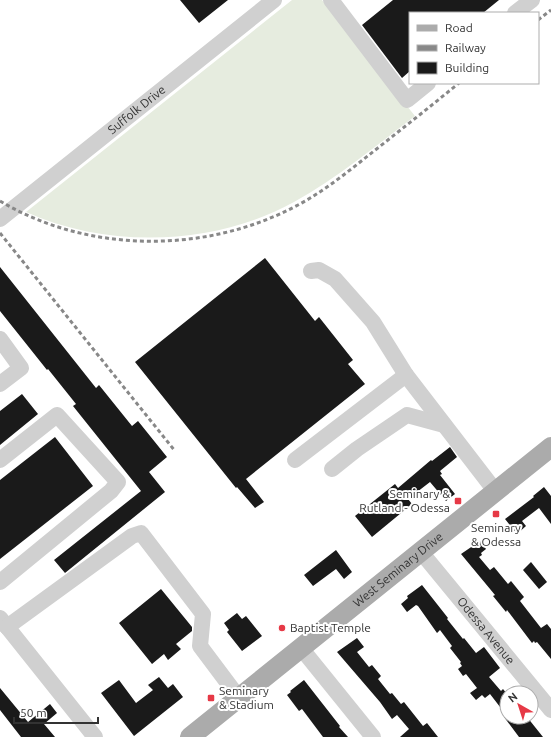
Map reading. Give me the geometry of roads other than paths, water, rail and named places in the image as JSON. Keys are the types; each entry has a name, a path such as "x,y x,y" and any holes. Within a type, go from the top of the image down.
{"main road":[{"name":"West Seminary Drive","path":"190,737 496,492 549,453"}],"street":[{"name":"Suffolk Drive","path":"0,219 274,0"},
{"path":"332,0 407,100 427,84"},
{"path":"516,12 532,0"},
{"path":"311,271 319,270 335,279 373,322 406,374 496,492"},
{"path":"0,339 21,368 0,384"},
{"path":"295,460 406,374"},
{"path":"0,460 57,414 118,482 111,491 0,582"},
{"path":"332,469 407,415 444,424"},
{"path":"95,737 4,622 132,536 141,533 203,614 200,646 239,698"},
{"name":"Odessa Avenue","path":"421,552 551,710"},
{"path":"301,648 373,737"}],"railway":[{"path":"539,19 551,10"},
{"path":"0,201 35,218 71,231 109,238 148,241 187,239 226,232 263,221 298,205 318,193 338,180 458,84"},
{"path":"0,233 175,451"}],"place":[{"name":"Seminary & Rutland - Odessa","path":"458,501"},
{"name":"Seminary & Odessa","path":"496,514"},
{"name":"Baptist Temple","path":"282,628"},
{"name":"Seminary & Stadium","path":"211,698"}]}
